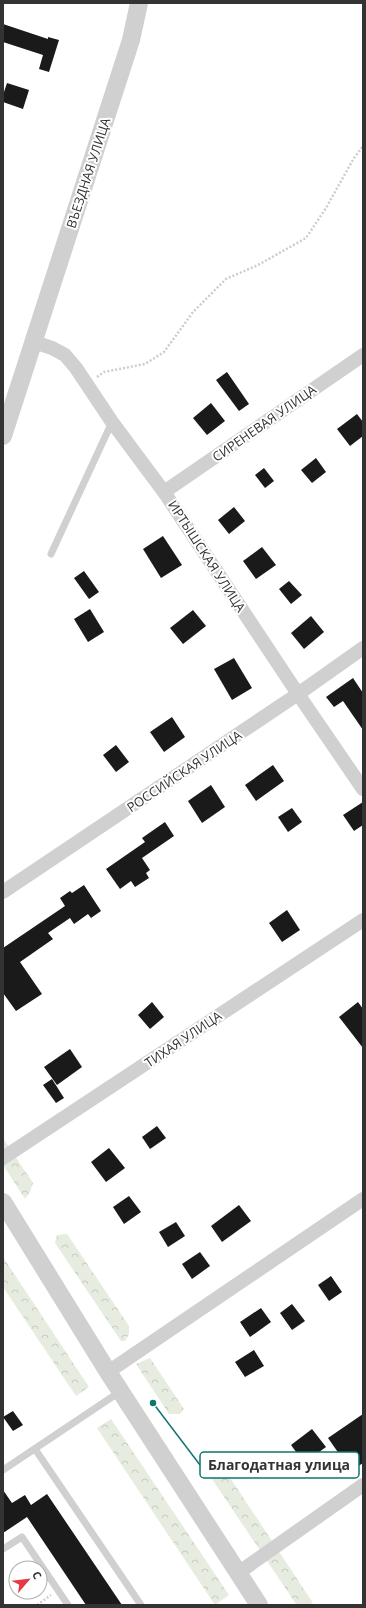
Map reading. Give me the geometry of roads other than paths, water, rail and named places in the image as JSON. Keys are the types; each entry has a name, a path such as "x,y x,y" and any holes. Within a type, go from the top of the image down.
{"street":[{"name":"ВЪЕЗДНАЯ УЛИЦА","path":"3,436 130,40 139,3"},
{"name":"ИРТЫШСКАЯ УЛИЦА","path":"34,342 52,348 65,355 164,492 363,789"},
{"name":"СИРЕНЕВАЯ УЛИЦА","path":"164,492 363,355"},
{"name":"РОССИЙСКАЯ УЛИЦА","path":"3,892 298,694 363,648"},
{"name":"ТИХАЯ УЛИЦА","path":"3,1158 363,920"},
{"path":"108,1372 363,1199"},
{"path":"3,1202 108,1372 260,1605"},
{"path":"238,1573 363,1485"}],"lane":[{"path":"51,554 112,422"},
{"path":"3,1470 121,1391"},
{"path":"35,1448 141,1605"},
{"path":"3,1549 22,1536 68,1605"}],"place":[{"name":"Благодатная улица","path":"153,1403"}]}
